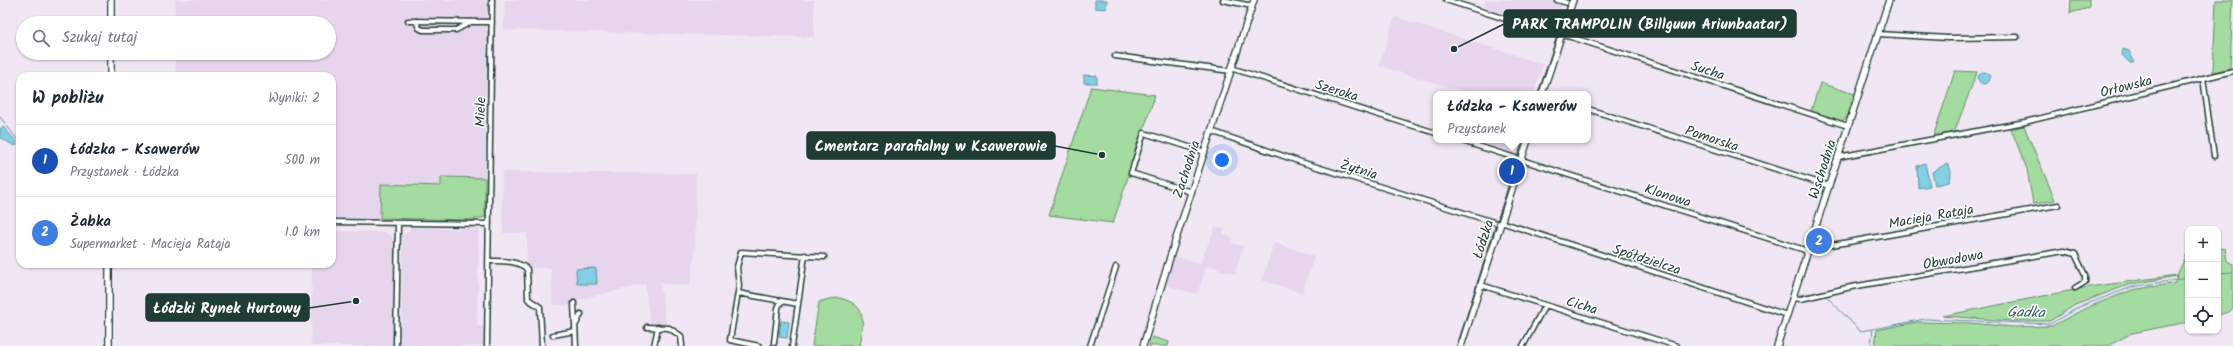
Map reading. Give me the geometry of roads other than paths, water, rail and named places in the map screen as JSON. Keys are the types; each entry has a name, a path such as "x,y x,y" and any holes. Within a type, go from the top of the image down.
{"street":[{"path":"111,0 111,16"},
{"name":"Miele","path":"487,346 492,0"},
{"path":"1224,0 1252,6"},
{"name":"Zachodnia","path":"1143,346 1254,0"},
{"name":"Sucha","path":"1446,0 1848,126"},
{"path":"1543,91 1572,2 1557,0"},
{"name":"Wschodnia","path":"1778,346 1889,0"},
{"path":"408,21 492,22"},
{"path":"416,21 423,30 456,30 472,22"},
{"path":"1878,34 1948,38 2017,36"},
{"name":"Szeroka","path":"1115,56 1231,70 1433,132"},
{"path":"111,60 111,72"},
{"name":"Orłowska","path":"1838,157 2025,122 2233,71"},
{"path":"2203,78 2214,156"},
{"name":"Pomorska","path":"1591,110 1829,186"},
{"name":"Żytnia","path":"1212,131 1294,160 1501,223"},
{"path":"1192,192 1131,173 1144,133 1205,152"},
{"path":"1468,143 1522,160"},
{"name":"Łódzka","path":"1461,346 1527,143"},
{"name":"Klonowa","path":"1522,160 1808,250"},
{"name":"Macieja Rataja","path":"1808,250 2058,205"},
{"path":"336,222 489,224"},
{"path":"396,346 398,223"},
{"name":"Spółdzielcza","path":"1501,223 1787,315"},
{"name":"Obwodowa","path":"1793,298 1801,299 1827,293 2064,251 2075,254 2085,275 2085,282 2075,288"},
{"path":"760,346 730,340 739,286 737,267 741,252 824,257"},
{"path":"792,346 805,255"},
{"path":"489,261 508,261 519,264 526,269 528,299 540,307 542,346"},
{"path":"1090,346 1116,267"},
{"path":"109,268 109,346"},
{"name":"Cicha","path":"1481,285 1677,346"},
{"path":"738,293 798,304"},
{"path":"774,343 778,308 781,301"},
{"path":"574,303 576,346"},
{"path":"1523,346 1545,305"},
{"path":"575,329 581,314"},
{"path":"647,327 669,328 677,332 681,336 682,346"},
{"path":"654,346 658,327"},
{"path":"553,336 575,329"}],"water":[{"path":"1095,0 1107,0 1106,9 1095,8"},
{"path":"2123,49 2129,51 2134,61 2130,63 2122,55"},
{"path":"1984,72 1988,74 1990,78 1988,82 1984,84 1980,82 1978,78 1980,74"},
{"path":"1084,75 1097,76 1097,83 1084,83"},
{"path":"3,127 16,141 16,145 14,146 0,137 0,129"},
{"path":"1925,163 1930,186 1918,188 1917,166"},
{"path":"1946,164 1951,172 1949,182 1935,185 1932,172"},
{"path":"576,269 596,269 597,284 577,284"},
{"path":"781,321 789,322 787,338 779,337"}],"waterway":[{"path":"488,0 488,11"},
{"path":"488,31 488,42"},
{"path":"487,129 488,53"},
{"path":"0,117 16,138"},
{"path":"487,138 488,161"},
{"name":"Gadka","path":"2221,273 2233,272"},
{"name":"Gadka","path":"1871,346 1873,329 1925,319 2050,324 2079,307 2132,287 2185,278"},
{"path":"1799,295 1824,292"},
{"path":"1825,295 1860,331 1873,329"}],"tram line":[{"path":"1539,91 1569,0"},
{"path":"1457,346 1522,143"}],"place":[{"name":"PARK TRAMPOLIN (Billguun Ariunbaatar)","path":"1454,49"},
{"name":"Cmentarz parafialny w Ksawerowie","path":"1102,155"},
{"name":"Łódzka - Ksawerów","path":"1512,171"},
{"name":"Żabka","path":"1819,241"},
{"name":"Łódzki Rynek Hurtowy","path":"356,301"}]}
